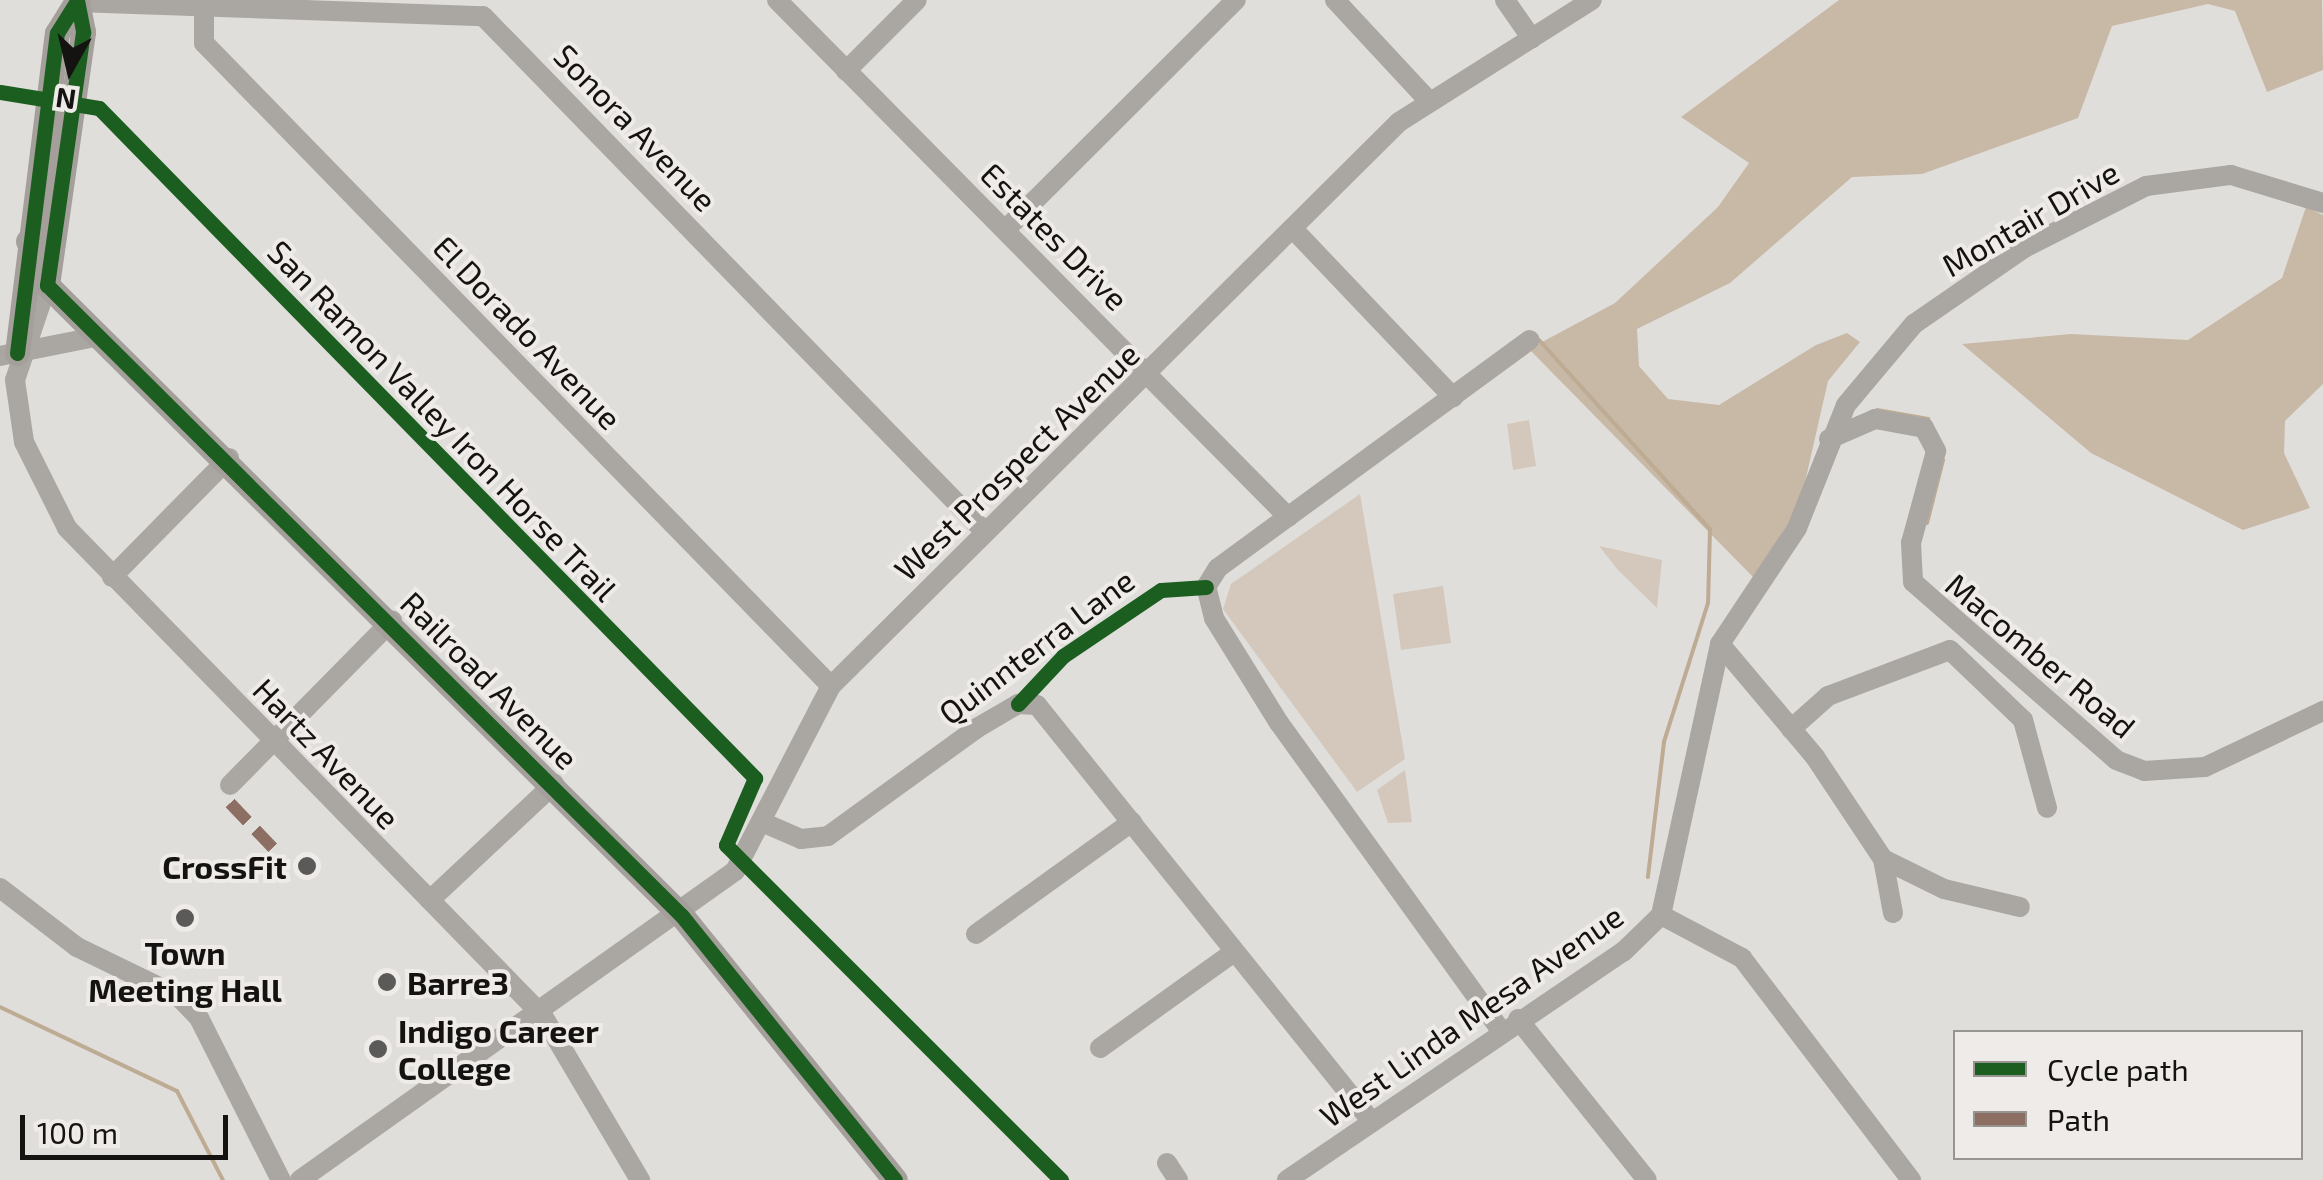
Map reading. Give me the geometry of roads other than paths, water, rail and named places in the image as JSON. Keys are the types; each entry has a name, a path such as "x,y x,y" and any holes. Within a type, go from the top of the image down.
{"main road":[{"path":"8,355 56,33 76,1"},
{"path":"47,284 82,32 76,1"},
{"name":"Railroad Avenue","path":"28,241 47,284 229,458 682,916 895,1180"}],"street":[{"name":"Estates Drive","path":"777,0 1008,228 1288,518"},
{"path":"846,71 917,0"},
{"path":"1008,228 1236,0"},
{"path":"1335,0 1426,98"},
{"path":"1505,0 1532,39"},
{"name":"West Prospect Avenue","path":"300,1180 682,916 744,862 831,686 1426,98 1532,39 1592,0"},
{"name":"Sonora Avenue","path":"76,1 204,11 483,16 985,532"},
{"name":"El Dorado Avenue","path":"204,11 204,43 831,686"},
{"name":"Montair Drive","path":"1829,439 1881,357 1914,324 2103,203 2146,186 2231,175 2323,203"},
{"path":"1294,230 1453,397"},
{"path":"8,355 47,284"},
{"path":"8,355 100,336"},
{"path":"1529,340 1218,568 1206,587 1214,618 1279,723 1510,1026 1647,1180"},
{"name":"Hartz Avenue","path":"8,355 18,413 42,490 112,577 542,1016 640,1180"},
{"name":"Macomber Road","path":"1829,439 1875,419 1924,428 1936,451 1912,544 1913,582 2116,760 2144,771 2205,767 2318,718"},
{"name":"West Linda Mesa Avenue","path":"1288,1180 1623,952 1661,915 1720,644 1797,528 1829,439"},
{"path":"112,577 229,458"},
{"path":"230,785 392,621"},
{"path":"1720,644 1791,729 1883,859 1893,913"},
{"path":"1791,729 1828,696 1950,650 2023,720 2046,808"},
{"name":"Quinnterra Lane","path":"764,823 801,839 828,836 1018,704 1057,721 1132,822"},
{"path":"430,900 554,784"},
{"path":"976,934 1132,822 1372,1122"},
{"path":"1883,859 1944,889 2020,907"},
{"path":"0,888 72,944 178,996 199,1018 280,1180"},
{"path":"1661,915 1742,958 1911,1180"},
{"path":"1100,1048 1234,952"}],"waterway":[{"path":"1539,340 1710,529 1708,603 1664,742 1648,877"},
{"path":"1877,410 1928,419 1944,451"},
{"path":"1927,523 1943,460"},
{"path":"0,1007 177,1091 223,1180"}],"place":[{"name":"CrossFit","path":"307,866"},
{"name":"Town Meeting Hall","path":"185,918"},
{"name":"Barre3","path":"387,982"},
{"name":"Indigo Career College","path":"378,1049"}]}
